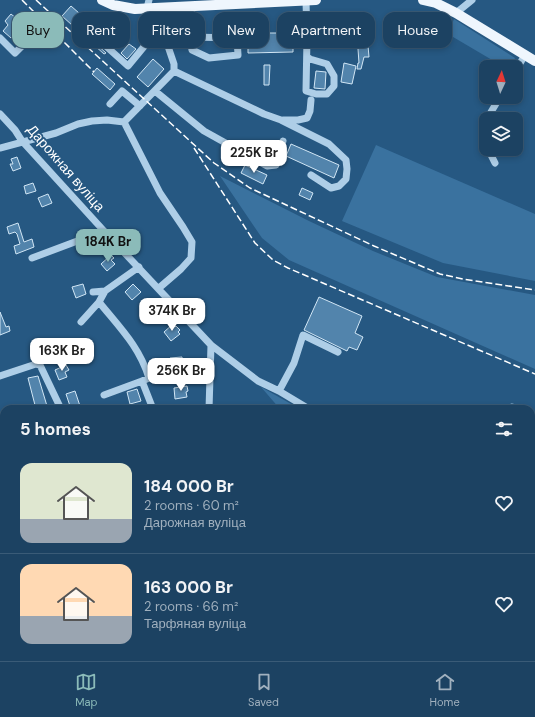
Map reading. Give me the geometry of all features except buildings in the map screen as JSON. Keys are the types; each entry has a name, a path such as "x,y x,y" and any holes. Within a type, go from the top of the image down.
{"main road":[{"path":"102,0 113,5 135,9 150,5 192,6 311,0"},
{"path":"424,0 436,3 456,13 535,61"}],"street":[{"path":"310,12 311,0"},
{"path":"456,13 472,0"},
{"path":"192,6 192,12"},
{"path":"190,37 237,38 238,55 209,58 192,50 190,37"},
{"path":"0,38 15,53 20,48"},
{"path":"108,48 128,66 143,48"},
{"path":"124,122 174,72 174,64 168,48"},
{"path":"307,48 306,91 316,94 327,94 334,86 334,76 327,64 307,57"},
{"path":"522,60 525,55"},
{"path":"174,72 264,114 281,120 329,144 346,160 346,179 339,186 331,188 311,175"},
{"path":"110,104 122,91 140,106"},
{"path":"155,91 204,131 267,166 276,165 283,141"},
{"path":"281,120 298,120 307,118 310,111 311,100"},
{"name":"Дарожная вуліца","path":"0,114 15,130 22,141 104,231 211,345 258,381 279,391 302,405"},
{"path":"0,148 56,133 78,124 92,121 106,120 124,122"},
{"path":"124,122 160,193 192,242 191,258 159,288"},
{"path":"492,156 495,163"},
{"path":"32,258 104,231"},
{"path":"81,322 99,302 105,291 139,267"},
{"path":"93,292 105,291"},
{"path":"99,302 136,347 149,378 104,395"},
{"path":"279,391 294,363 303,336 338,352"},
{"path":"209,405 211,345"},
{"path":"0,376 36,364 40,365 59,405"},
{"path":"142,381 151,405"}],"shaded area":[{"path":"454,19 515,58 514,60 492,60 452,36 452,24"},
{"path":"376,145 535,214 535,281 443,263 342,221"},
{"path":"220,176 309,221 373,251 437,277 535,295 535,369 289,260 262,238"},
{"path":"261,387 293,405 277,405"}],"railway":[{"path":"22,0 94,72"},
{"path":"36,0 214,163 250,188 374,246 440,274 535,290"},
{"path":"194,148 255,243 273,260 288,268 535,374"}]}
